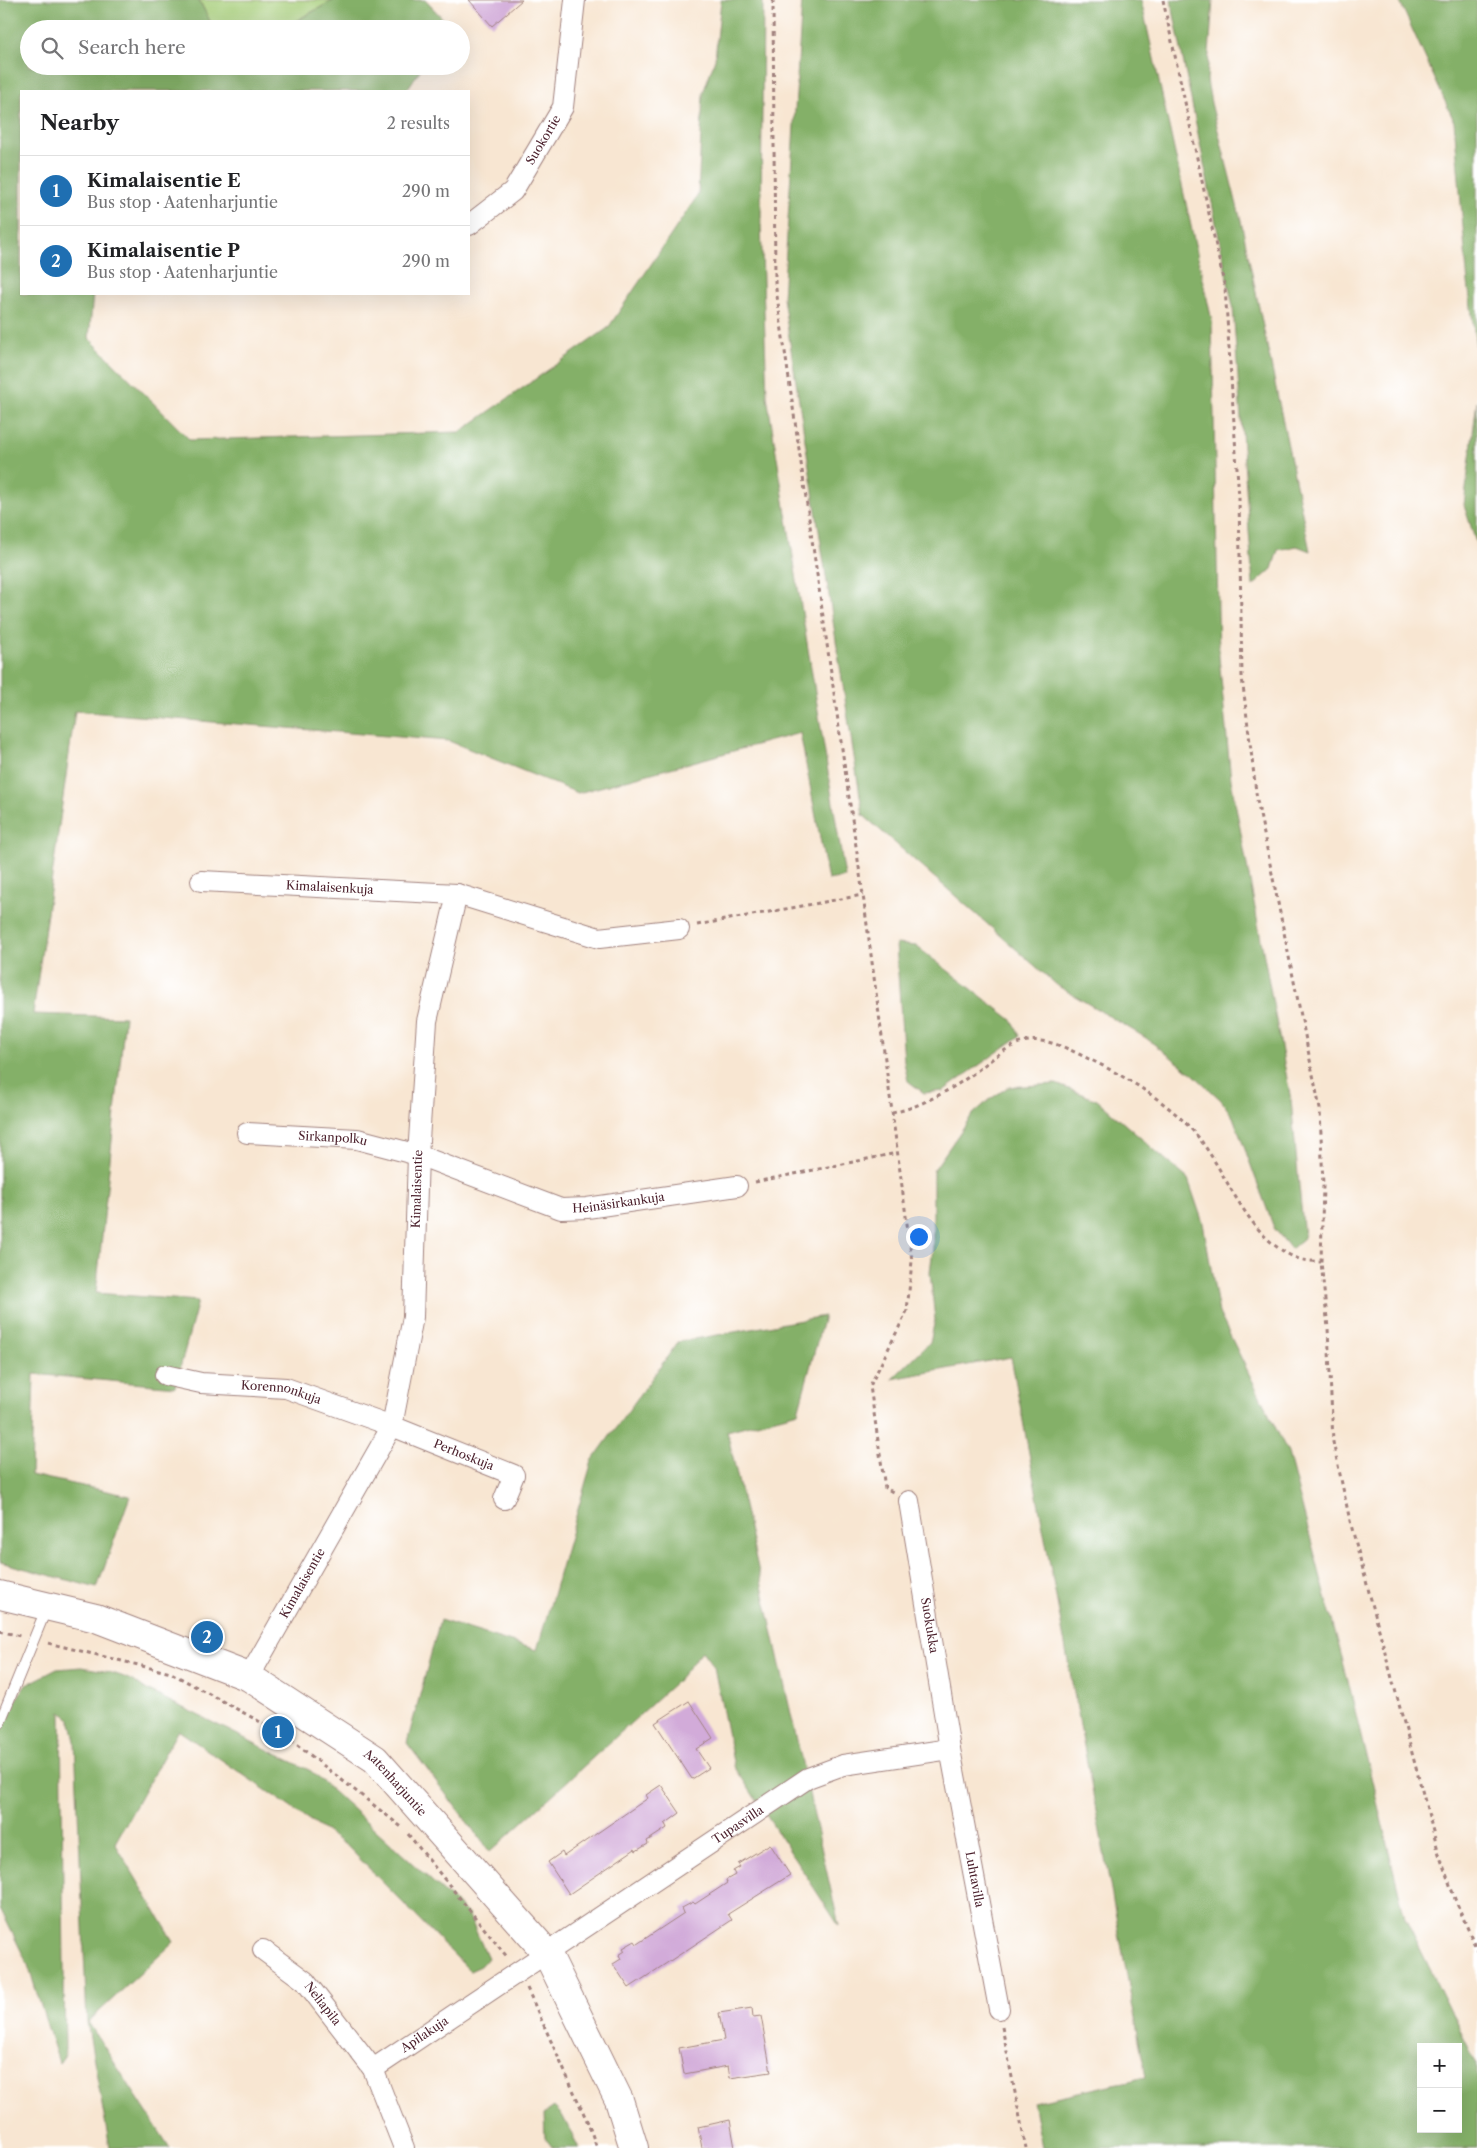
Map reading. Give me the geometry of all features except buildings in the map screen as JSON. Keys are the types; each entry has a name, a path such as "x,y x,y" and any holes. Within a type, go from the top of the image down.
{"street":[{"name":"Suokortie","path":"470,224 513,191 563,107 575,0"},
{"name":"Kimalaisenkuja","path":"202,881 458,894"},
{"path":"458,894 599,938 679,929"},
{"name":"Kimalaisentie","path":"249,1677 392,1426 413,1317 418,1155 427,1021 458,894"},
{"name":"Sirkanpolku","path":"247,1132 357,1139 418,1155"},
{"name":"Heinäsirkankuja","path":"418,1155 561,1209 587,1208 737,1186"},
{"name":"Korennonkuja","path":"164,1375 201,1383 286,1388 392,1426"},
{"name":"Perhoskuja","path":"392,1426 514,1475 504,1499"},
{"name":"Suokukka","path":"909,1501 950,1749"},
{"name":"Aatenharjuntie","path":"0,1595 96,1618 249,1677 375,1759 547,1953 619,2100 634,2148"},
{"name":"Tupasvilla","path":"547,1953 808,1778 843,1765 950,1749"},
{"name":"Luhtavilla","path":"950,1749 999,2009"},
{"name":"Neliapila","path":"262,1950 305,1981 373,2069"},
{"name":"Apilakuja","path":"373,2069 547,1953"},
{"path":"373,2069 404,2148"}],"lane":[{"path":"0,1722 48,1606"}],"path":[{"path":"773,0 775,282 863,894 896,1153 912,1261 907,1311 870,1386 885,1488 909,1501"},
{"path":"1163,0 1225,288 1239,498 1242,657 1245,707 1257,800 1320,1109 1323,1186 1321,1262 1328,1328 1333,1442 1350,1521 1439,1854 1454,1899 1477,1950"},
{"path":"679,929 863,894"},
{"path":"892,1113 913,1108 968,1078 1016,1044 1026,1041 1047,1042 1116,1071 1176,1114 1198,1137 1262,1235 1294,1256 1321,1262"},
{"path":"737,1186 896,1153"},
{"path":"0,1631 170,1673 286,1736 404,1829 519,1971 588,2123 596,2148"},
{"path":"999,2009 1026,2148"}],"green space":[{"path":"0,0 199,0 209,20 20,20 20,75 417,75 407,90 20,90 20,295 93,295 89,338 190,440 460,432 608,328 698,195 703,93 715,59 721,0 763,0 761,223 767,396 845,877 828,880 800,733 578,793 449,741 75,711 33,1014 125,1017 96,1293 198,1301 175,1387 34,1374 31,1475 130,1496 97,1588 0,1562"},
{"path":"199,0 334,0 297,20 209,20"},
{"path":"334,0 425,0 444,20 297,20"},
{"path":"802,0 1141,0 1212,321 1219,657 1231,780 1291,1100 1304,1238 1291,1249 1274,1228 1233,1117 1221,1100 1193,1074 1146,1038 1058,986 863,815 783,298"},
{"path":"1171,0 1213,0 1207,80 1211,103 1241,221 1310,551 1297,546 1278,550 1272,569 1253,586 1233,307"},
{"path":"1399,0 1477,0 1477,356 1467,274 1454,121"},
{"path":"1477,401 1477,546 1464,505"},
{"path":"896,944 916,946 1012,1020 1020,1036 943,1091 924,1093 908,1081 904,1062"},
{"path":"1056,1084 1097,1100 1188,1179 1203,1223 1219,1313 1288,1453 1346,1673 1405,1918 1477,2065 1477,2148 1042,2148 1033,2102 1146,2077 1011,1357 892,1379 930,1342 935,1320 930,1272 933,1248 933,1171 972,1115 1008,1087"},
{"path":"824,1316 798,1412 727,1431 839,1926 734,1766 714,1667 702,1651 678,1680 490,1852 407,1743 440,1620 537,1650 592,1461 678,1342"},
{"path":"81,1667 107,1672 132,1680 147,1690 311,1771 468,1914 488,1958 481,1966 470,1971 347,1846 178,1730 115,1843 174,1942 88,2022 170,2148 110,2148 87,2022 75,1741 70,1719 61,1712 65,2055 59,2063 28,1965 0,1908 0,1733 13,1704 26,1685 57,1669"},
{"path":"554,2107 562,2115 579,2148 553,2148 545,2138 544,2114"}],"place":[{"name":"Kimalaisentie P","path":"207,1637"},
{"name":"Kimalaisentie E","path":"278,1732"}]}
